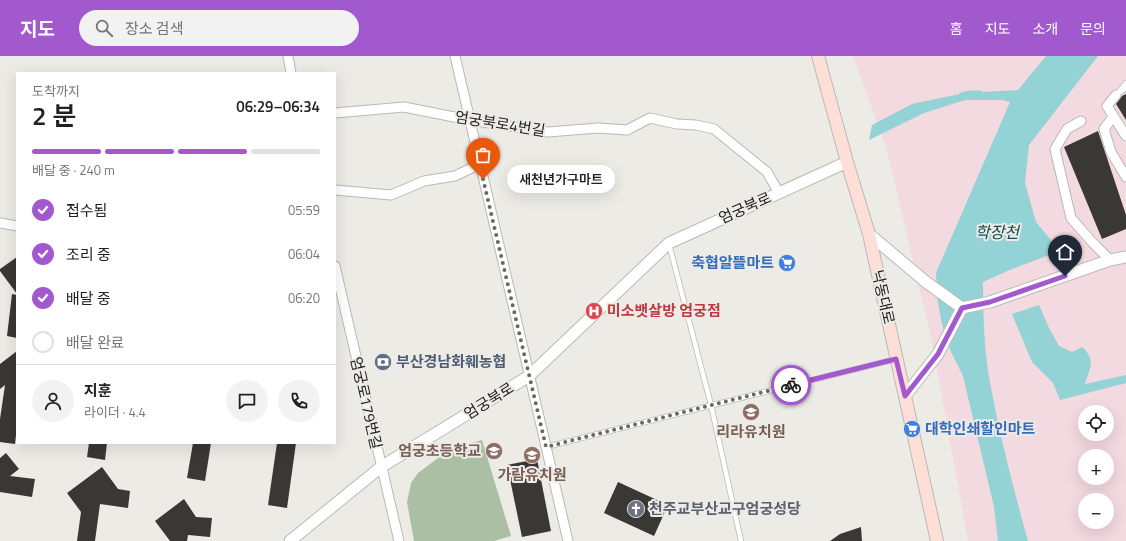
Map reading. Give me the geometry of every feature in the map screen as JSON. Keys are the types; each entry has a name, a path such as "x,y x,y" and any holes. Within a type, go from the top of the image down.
{"main road":[{"name":"낙동대로","path":"818,56 847,162 869,234 937,541"}],"street":[{"path":"288,56 291,72"},
{"path":"454,56 568,541"},
{"path":"1116,95 1107,106 1126,136"},
{"name":"엄궁북로4번길","path":"336,113 404,108 548,132 598,128 627,130 650,118 677,124 696,125 714,129 767,172 780,192"},
{"path":"1113,117 1104,129 1111,152 1126,177"},
{"path":"1081,121 1067,129 1055,149 1070,218 1110,260"},
{"name":"엄궁북로","path":"290,541 381,467 529,376 669,243 847,162"},
{"path":"336,190 391,195 424,182 455,176 480,164"},
{"path":"0,223 16,226"},
{"path":"869,234 926,282 962,308 990,302 1110,260 1126,257"},
{"name":"엄궁로179번길","path":"336,270 399,541"},
{"path":"905,396 938,354 962,308"}],"lane":[{"path":"1116,95 1126,83"},
{"path":"1116,95 1126,88"},
{"path":"669,243 711,405 741,541"},
{"path":"546,447 896,359"}],"shaded area":[{"path":"853,56 1126,56 1126,541 968,541 931,337 887,150"}],"green space":[{"path":"482,440 511,536 494,541 414,541 407,502 411,483 418,473 450,449"}],"water":[{"name":"학장천","path":"1046,56 1098,56 1029,145 1025,183 1036,222 1060,251 1012,269 983,282 984,330 989,377 997,419 1028,541 998,541 994,507 963,376 951,352 942,324 937,298 936,273 1010,102 1002,100 965,100 924,113 869,140 872,125 912,104 964,93 1018,90"},
{"path":"1039,305 1059,346 1072,352 1082,347 1087,352 1091,360 1091,365 1085,384 1126,375 1126,383 1060,400 1053,383 1032,362 1012,314"}],"building":[{"path":"1126,94 1126,120 1116,104 1122,96"},
{"path":"1098,131 1126,215 1126,229 1102,239 1064,147"},
{"path":"16,258 16,293 0,271 0,269"},
{"path":"12,294 16,295 16,338 7,336"},
{"path":"16,352 15,444 0,442 0,419 5,385 0,389 0,364"},
{"path":"89,444 107,444 105,460 87,457"},
{"path":"193,444 211,444 205,481 187,478"},
{"path":"277,444 296,444 287,508 268,505"},
{"path":"6,453 19,469 10,476 35,479 32,497 0,492 0,458"},
{"path":"537,459 551,531 522,537 507,465"},
{"path":"102,467 118,489 130,491 128,508 100,504 95,541 77,541 81,512 67,493"},
{"name":"천주교부산교구엄궁성당","path":"618,482 668,505 654,536 604,513"},
{"path":"184,499 196,517 212,518 210,537 188,535 187,541 170,541 155,521"},
{"path":"861,527 862,541 830,541 840,534"}],"waterway":[{"path":"961,94 981,92"}],"way so far":[{"path":"483,179 546,447 791,385"}],"place":[{"name":"새천년가구마트","path":"483,179"},
{"name":"축협알뜰마트","path":"787,263"},
{"name":"미소뱃살방 엄궁점","path":"594,311"},
{"name":"부산경남화훼농협","path":"383,362"},
{"name":"리라유치원","path":"751,412"},
{"name":"대학인쇄할인마트","path":"912,429"},
{"name":"엄궁초등학교","path":"494,451"},
{"name":"가람유치원","path":"532,455"},
{"name":"천주교부산교구엄궁성당","path":"636,509"}],"route":[{"path":"791,385 896,359 905,396 938,354 962,308 990,302 1065,276"}]}
